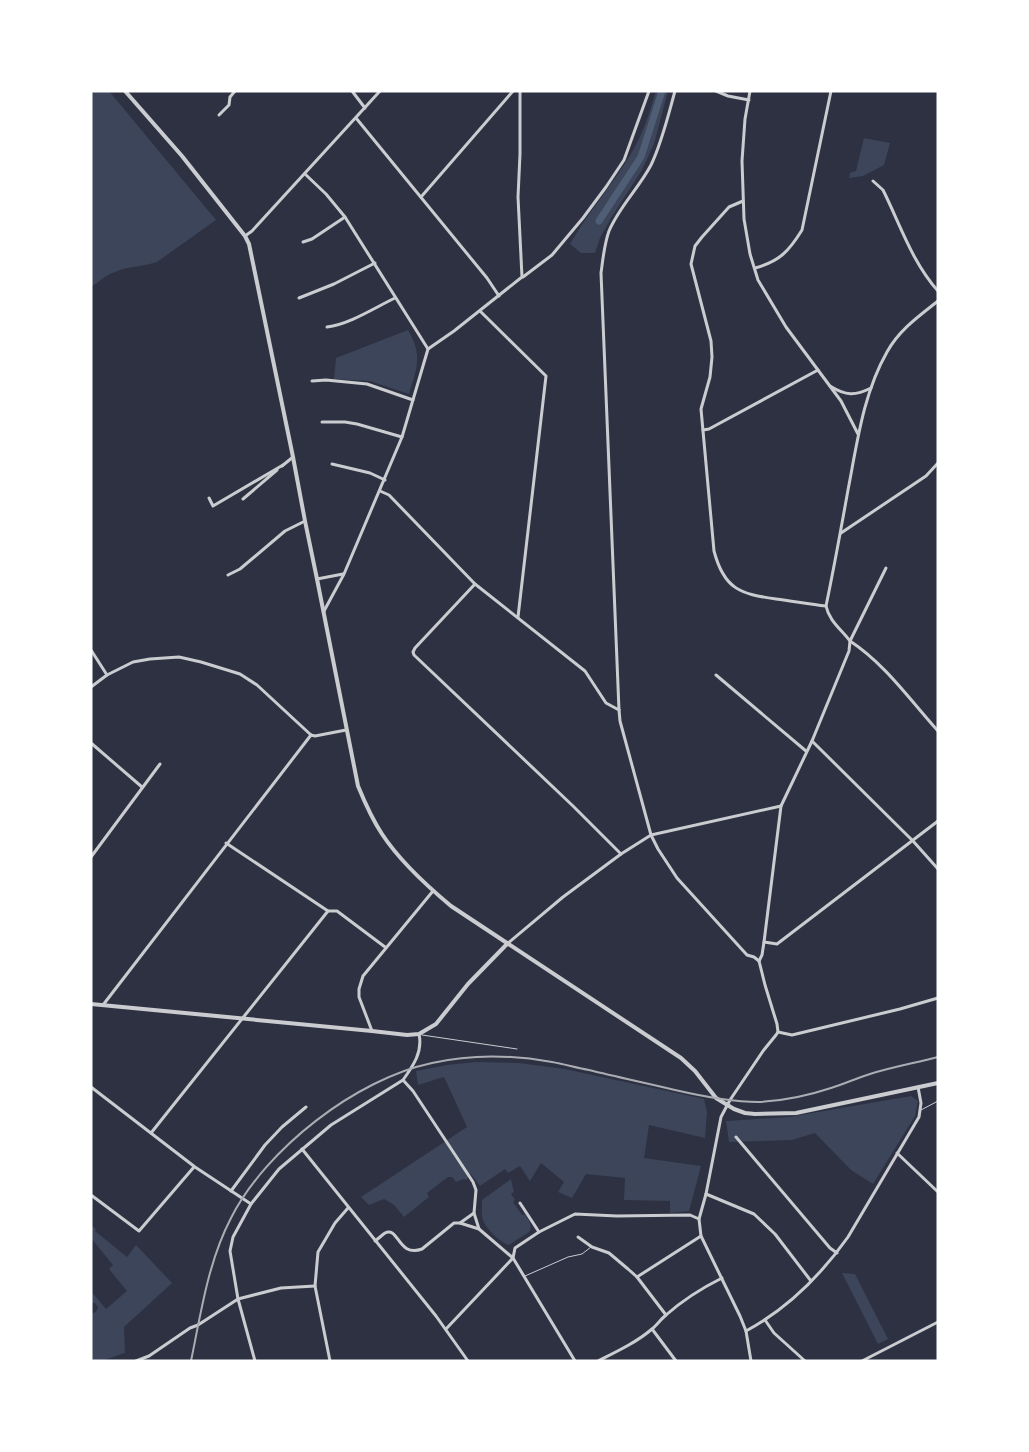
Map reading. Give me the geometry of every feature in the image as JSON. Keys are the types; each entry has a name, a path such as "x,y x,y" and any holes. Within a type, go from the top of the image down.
{"street":[{"path":"126,91 182,156 245,236 249,244 293,457 304,521 318,578 358,786 369,812 383,836 432,891 451,906 681,1058 695,1070 713,1095 727,1106 745,1113 796,1113 938,1082"},
{"path":"226,91 230,96"},
{"path":"219,115 228,105 230,96 235,91"},
{"path":"352,91 366,108"},
{"path":"245,236 380,91"},
{"path":"421,197 513,91"},
{"path":"520,91 518,196 522,277"},
{"path":"324,611 344,574 385,480 402,437 428,349 552,255 583,218 624,160 649,91"},
{"path":"674,91 663,134 651,164 639,186 619,213 610,231 601,273 619,710 620,721 651,835 658,849 677,878 747,955 759,961 777,1024 778,1032 762,1051 721,1117 706,1194 699,1219 701,1236 746,1331 751,1361"},
{"path":"716,91 728,96 749,100"},
{"path":"750,91 745,119 742,161 743,201 750,254 758,280 786,327 841,401 859,434"},
{"path":"755,268 764,266 790,249 802,230 831,91"},
{"path":"356,118 487,278 499,296"},
{"path":"304,174 326,194 345,217 428,349"},
{"path":"874,181 883,190 919,266 926,278 938,291"},
{"path":"743,201 729,207 695,246 691,264 711,341 710,377 701,409 714,551 718,567 726,580 751,596 826,606"},
{"path":"303,242 312,240 345,217"},
{"path":"298,298 334,284 375,263"},
{"path":"326,327 353,319 395,298"},
{"path":"938,301 904,328 887,351 872,388 859,434 826,606 827,614 850,642 865,651 882,668 938,731"},
{"path":"480,311 546,376 518,617"},
{"path":"703,430 709,429 818,370"},
{"path":"312,381 326,380 366,384 413,400"},
{"path":"828,384 839,391 850,394 860,393 872,388"},
{"path":"322,422 358,424 402,437"},
{"path":"243,499 293,457"},
{"path":"332,464 370,473 385,480"},
{"path":"840,534 926,476 938,464"},
{"path":"209,498 213,506 283,465"},
{"path":"249,484 253,491"},
{"path":"380,491 389,495 475,584 585,671 606,703 619,710"},
{"path":"228,575 240,569 285,531 304,521"},
{"path":"759,961 764,942 781,806 812,741 849,651 850,642 886,568"},
{"path":"318,578 344,574"},
{"path":"475,584 414,648 414,655 621,854"},
{"path":"91,650 107,675"},
{"path":"91,687 107,675 133,662 179,657 236,673 257,685 311,735 315,736 346,730"},
{"path":"716,675 806,751"},
{"path":"103,1005 311,735"},
{"path":"812,741 913,840 938,869"},
{"path":"91,743 142,787"},
{"path":"91,857 160,764"},
{"path":"91,1004 407,1035 419,1034 436,1024 468,984 507,944 563,897 621,854 651,835 781,806"},
{"path":"764,942 777,944 938,821"},
{"path":"226,843 328,911 337,911 386,947"},
{"path":"372,1031 359,997 358,988 363,976 432,891"},
{"path":"151,1133 328,911"},
{"path":"778,1032 792,1035 938,998"},
{"path":"255,1361 238,1300 230,1251 233,1237 251,1204 279,1169 331,1125 403,1080 420,1052 419,1034"},
{"path":"403,1080 413,1091 473,1182 476,1190 474,1213 479,1229"},
{"path":"746,1331 765,1320 784,1305 811,1281 837,1253 919,1117 921,1104 918,1086"},
{"path":"91,1087 194,1167 251,1204"},
{"path":"231,1191 265,1145 282,1127 306,1107"},
{"path":"736,1137 830,1248 837,1253"},
{"path":"302,1149 446,1328 468,1361"},
{"path":"897,1153 938,1192"},
{"path":"91,1195 139,1231 194,1167"},
{"path":"706,1194 754,1214 775,1234 811,1281"},
{"path":"520,1203 539,1232"},
{"path":"330,1361 315,1286 318,1252 335,1223 348,1208"},
{"path":"460,1223 474,1213"},
{"path":"446,1328 513,1258 515,1248 539,1232 575,1214 617,1216 690,1215 699,1219"},
{"path":"375,1241 385,1233 390,1232 394,1234 405,1248 410,1251 416,1251 432,1242 454,1223 479,1229 513,1258 574,1361"},
{"path":"637,1277 701,1236"},
{"path":"578,1237 592,1247 609,1253 637,1277 666,1315"},
{"path":"598,1361 629,1345 699,1291 722,1278"},
{"path":"136,1361 149,1356 190,1328 238,1300 281,1288 315,1286"},
{"path":"765,1320 774,1333 805,1361"},
{"path":"862,1361 938,1322"},
{"path":"652,1329 676,1361"}],"lane":[{"path":"419,1034 517,1050"},
{"path":"921,1110 938,1102"},
{"path":"524,1276 568,1257 582,1254 592,1247"}],"shaded area":[{"path":"91,91 109,91 216,220 157,262 120,270 91,287"},
{"path":"656,91 668,91 654,144 642,170 611,218 600,238 595,253 581,253 570,244 632,152 646,122"},
{"path":"864,138 890,143 884,165 863,176 849,178 850,173 856,171"},
{"path":"408,330 416,347 417,355 416,369 409,394 370,381 334,379 336,358"},
{"path":"475,1062 519,1063 565,1069 704,1099 707,1112 705,1138 649,1125 644,1158 701,1166 689,1211 670,1213 670,1201 624,1200 625,1178 586,1174 572,1198 558,1192 564,1182 541,1163 530,1181 520,1166 508,1173 505,1169 480,1186 471,1174 466,1180 456,1182 452,1177 448,1177 427,1193 429,1197 404,1217 394,1205 384,1199 369,1205 361,1197 467,1127 444,1077 418,1085 416,1071"},
{"path":"911,1096 918,1101 915,1116 873,1184 851,1170 815,1133 792,1140 729,1142 726,1121 789,1117"},
{"path":"511,1179 514,1192 511,1194 515,1200 513,1202 522,1215 525,1215 528,1219 531,1228 529,1232 509,1245 498,1239 484,1223 482,1200"},
{"path":"91,1225 96,1229 95,1231 127,1257 136,1245 172,1283 124,1327 125,1353 101,1361 91,1361 91,1312 94,1313 98,1307 95,1303 91,1303 91,1291 106,1309 127,1291 109,1269 113,1265 91,1238"},
{"path":"842,1273 855,1274 888,1339 878,1344"}],"waterway":[{"path":"599,221 641,157 662,91"}],"railway":[{"path":"191,1361 206,1288 216,1252 231,1218 247,1192 266,1167 316,1121 344,1101 373,1084 403,1071 432,1063 462,1058 492,1056 522,1058 557,1063 706,1096 758,1102 813,1093 878,1072 938,1057"}]}
